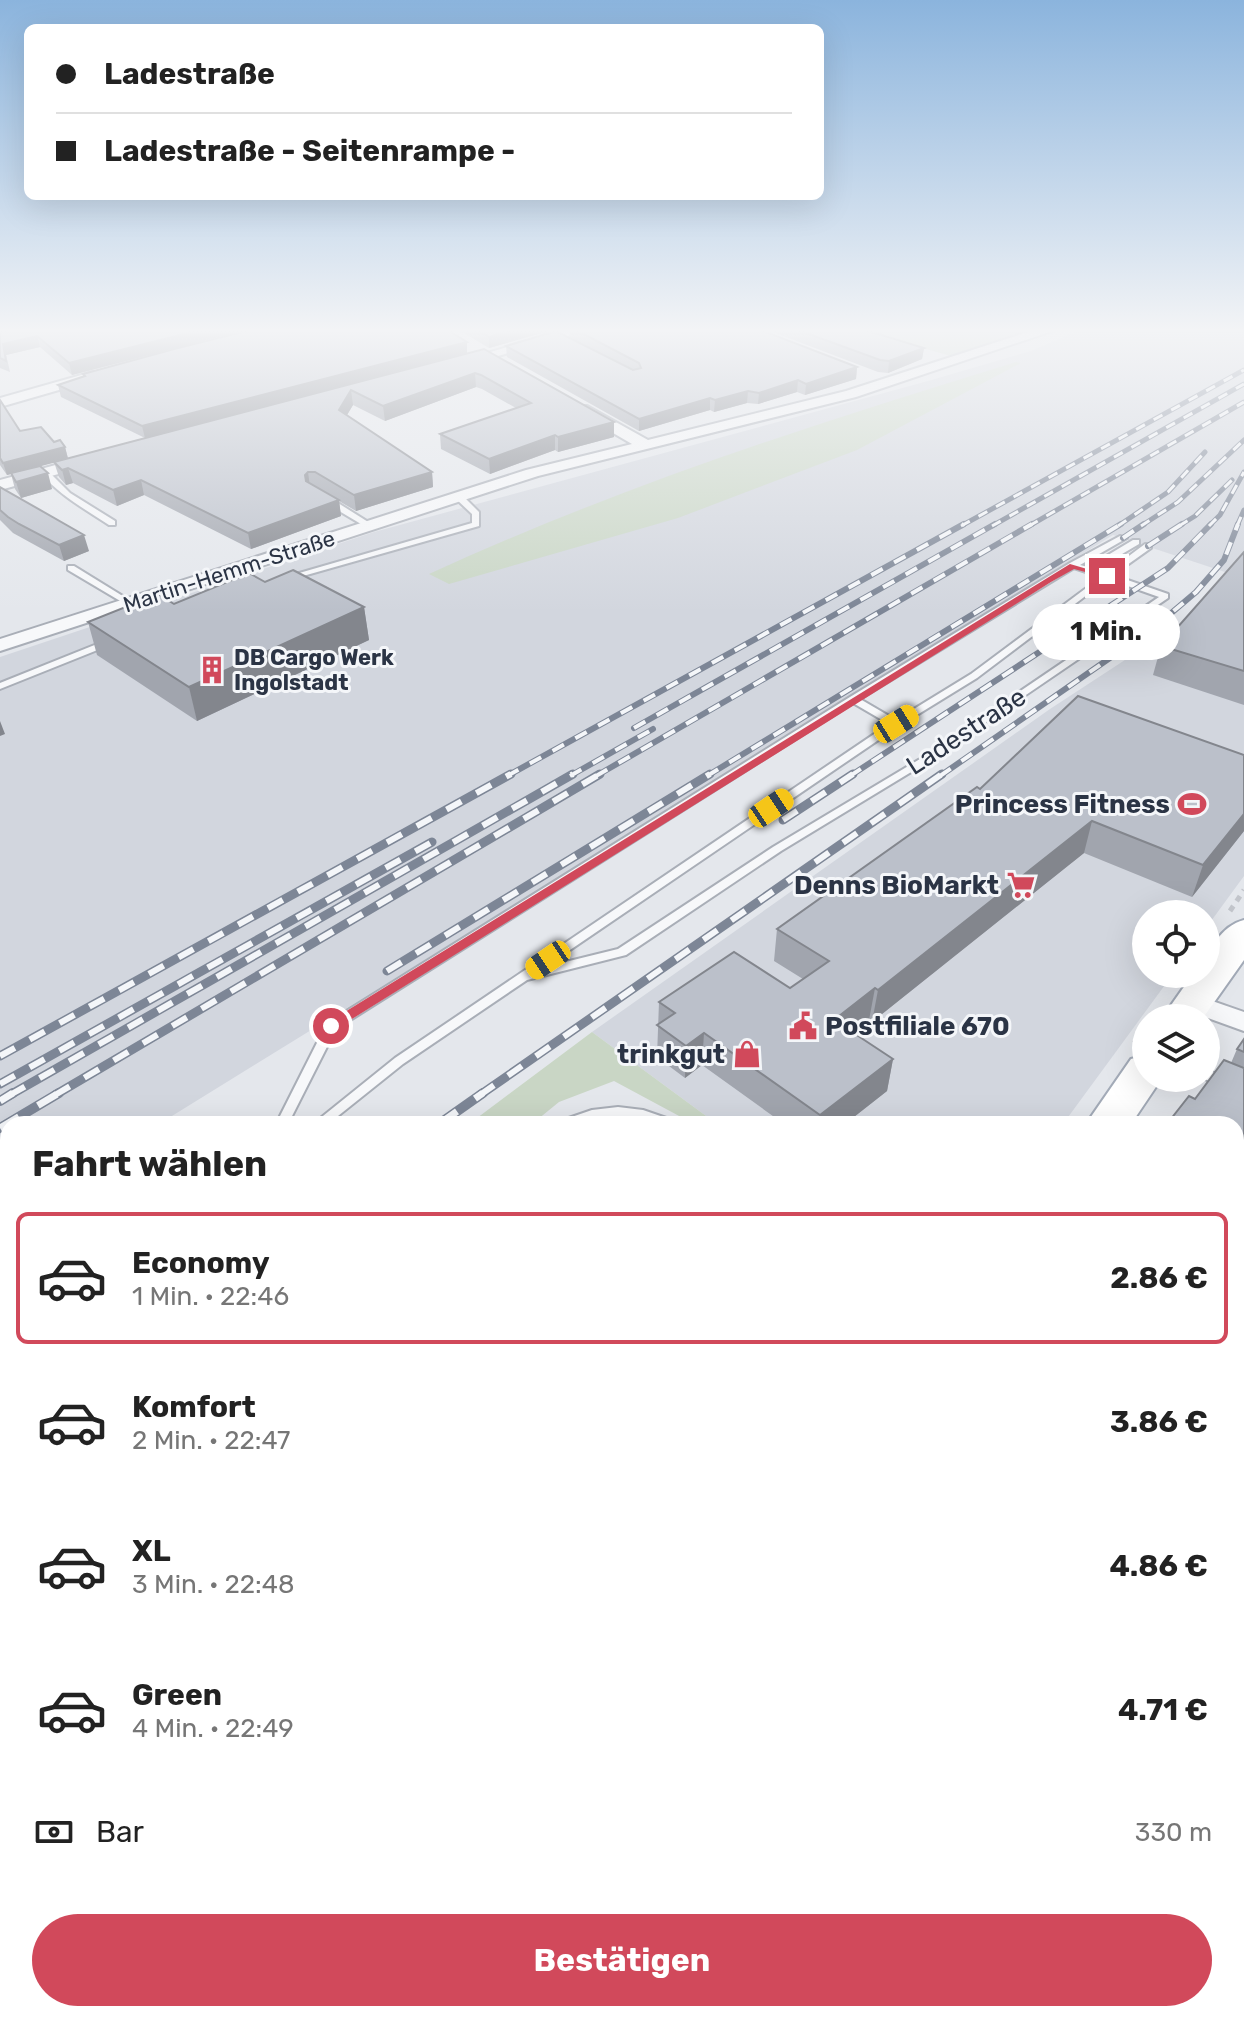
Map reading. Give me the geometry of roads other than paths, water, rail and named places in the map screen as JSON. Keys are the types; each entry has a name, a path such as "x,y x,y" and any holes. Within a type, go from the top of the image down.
{"main road":[{"path":"1192,1004 1244,932"},
{"path":"1114,1116 1132,1090"}],"street":[{"path":"608,423 646,445"},
{"name":"Martin-Hemm-Straße","path":"0,645 532,473 730,423"},
{"path":"0,485 106,457"},
{"path":"1220,1017 1244,1022"}],"lane":[{"path":"45,473 59,492 71,495 112,523"},
{"path":"313,492 369,525"},
{"name":"Martin-Hemm-Straße","path":"270,583 476,524 476,514 458,496"},
{"path":"286,1116 331,1026 853,699 1073,565 1123,538"},
{"path":"1089,570 1136,542"},
{"path":"1073,565 1107,576 1148,546"},
{"path":"71,568 130,603"},
{"name":"Ladestraße","path":"329,1116 399,1061 896,724 974,676 1107,576 1165,596 923,761 777,849 622,952 523,977"},
{"name":"Martin-Hemm-Straße","path":"0,686 116,639"},
{"name":"Ladestraße","path":"853,699 896,724"},
{"path":"1220,1081 1244,1093"},
{"path":"588,1116 605,1110 647,1116"}],"railway":[{"path":"961,526 1147,423"},
{"path":"992,526 1174,423"},
{"path":"1029,526 1207,423"},
{"path":"1141,526 1178,502 1244,440"},
{"path":"1120,524 1168,492 1205,452"},
{"path":"1211,524 1220,515 1244,472"},
{"path":"1179,526 1195,516 1232,480"},
{"path":"1237,526 1244,510"},
{"path":"507,776 964,524"},
{"path":"634,728 995,524"},
{"path":"596,776 1032,524"},
{"path":"707,776 1120,524"},
{"path":"1148,546 1182,524"},
{"path":"850,776 1168,568 1211,524"},
{"path":"940,776 1156,626 1196,592 1224,560 1238,524"},
{"path":"1123,538 1141,526"},
{"path":"570,776 653,729"},
{"path":"0,1056 511,774"},
{"path":"10,1095 573,774"},
{"path":"55,1095 600,774"},
{"path":"387,971 710,774"},
{"path":"783,820 853,774"},
{"path":"480,1095 942,774"},
{"path":"0,1084 432,842"},
{"path":"0,1101 13,1093"},
{"path":"20,1116 59,1093"},
{"path":"450,1116 483,1093"}],"place":[{"name":"DB Cargo Werk Ingolstadt","path":"212,670"},
{"name":"Princess Fitness","path":"1192,804"},
{"name":"Denns BioMarkt","path":"1021,885"},
{"name":"Postfiliale 670","path":"803,1026"},
{"name":"trinkgut","path":"747,1054"}]}
